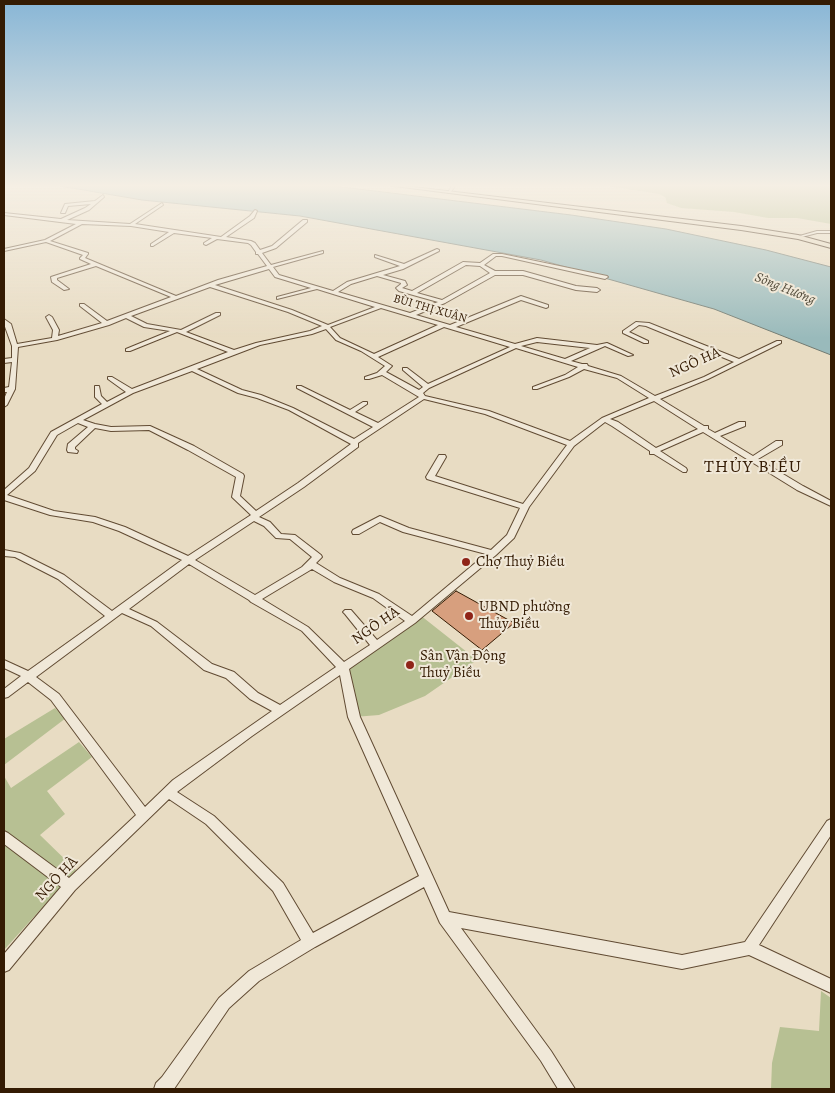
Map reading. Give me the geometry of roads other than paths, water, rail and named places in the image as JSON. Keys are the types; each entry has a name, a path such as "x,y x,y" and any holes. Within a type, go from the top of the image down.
{"main road":[{"path":"790,236 831,246"}],"street":[{"path":"4,250 46,241 56,236"},
{"path":"154,245 166,236"},
{"name":"BÙI THỊ XUÂN","path":"211,236 249,242 277,276 518,345 620,377 800,488 831,504"},
{"path":"258,252 274,246 286,236"},
{"path":"206,244 219,237"},
{"path":"46,241 86,254 83,259 177,298"},
{"path":"333,293 349,283 404,266 437,250"},
{"path":"15,346 55,339 107,324 210,285 268,266 321,252"},
{"path":"481,265 499,255 604,277"},
{"path":"377,256 404,266"},
{"path":"66,290 54,281 54,277 97,264"},
{"path":"413,293 463,264 481,265 494,272 526,274 576,288 598,290"},
{"path":"411,315 444,302 494,272"},
{"path":"377,275 403,282 404,285 399,289 444,302"},
{"path":"210,285 290,311 326,326 338,339 363,350 388,366 382,372 367,378"},
{"path":"279,298 316,288"},
{"path":"452,327 523,297 546,306"},
{"path":"82,305 107,324"},
{"path":"381,306 326,326 234,352 131,392 106,404 54,434 32,469 4,495 53,513 95,520 122,529 189,560 305,629 344,669 354,717 445,918 546,1056 567,1089"},
{"path":"128,350 218,314"},
{"path":"49,317 56,330 55,339"},
{"path":"128,317 146,326 179,331 234,352"},
{"path":"4,321 8,324 15,346 12,389 4,405"},
{"path":"646,342 625,332 638,323 647,324 738,361"},
{"path":"373,357 444,325"},
{"path":"4,694 121,608 355,445 354,442 421,395 427,387 518,345 542,340 597,348"},
{"name":"NGÔ HÀ","path":"4,965 70,886 168,792 412,621 511,536 525,507 571,444 604,419 706,378 779,342"},
{"path":"568,360 606,344 630,355"},
{"path":"4,361 15,360"},
{"path":"535,388 567,376 585,365"},
{"path":"194,369 240,392 260,396 291,408 354,442"},
{"path":"405,369 427,387"},
{"path":"382,372 421,395 487,412 571,444"},
{"path":"110,378 131,392"},
{"path":"97,387 98,396 106,404"},
{"path":"299,387 377,426"},
{"path":"4,390 12,389"},
{"path":"350,412 365,403"},
{"path":"604,419 683,470"},
{"path":"77,420 93,426 112,429 150,428 191,448 240,476 236,497 254,516 267,524 279,536 292,538 318,557 254,600"},
{"path":"716,435 742,424"},
{"path":"74,451 71,446 93,426"},
{"path":"653,452 705,428"},
{"path":"754,458 779,443"},
{"path":"442,457 430,477 525,507"},
{"path":"356,532 380,519 406,530 492,553"},
{"path":"4,553 17,555 61,577 112,616"},
{"path":"306,566 315,566 336,580 376,596 412,621"},
{"path":"121,608 159,628 208,667 230,676 254,696 281,711"},
{"path":"348,612 376,646"},
{"path":"4,664 29,676 45,688 63,707 144,814"},
{"path":"168,792 210,820 278,887 310,942"},
{"path":"749,948 831,825"},
{"path":"4,837 70,886"},
{"path":"162,1089 224,1003 254,976 310,942 427,879"},
{"path":"445,918 682,962 749,948 831,986"}],"water":[{"name":"Sông Hương","path":"410,236 699,236 766,250 831,267 831,355 714,309 541,260"}],"place":[{"name":"Chợ Thuỷ Biều","path":"466,562"},
{"name":"UBND phường Thủy Biều","path":"469,616"},
{"name":"Sân Vận Động Thuỷ Biều","path":"410,665"}],"district":[{"name":"THỦY BIỀU","path":"753,468"}]}
